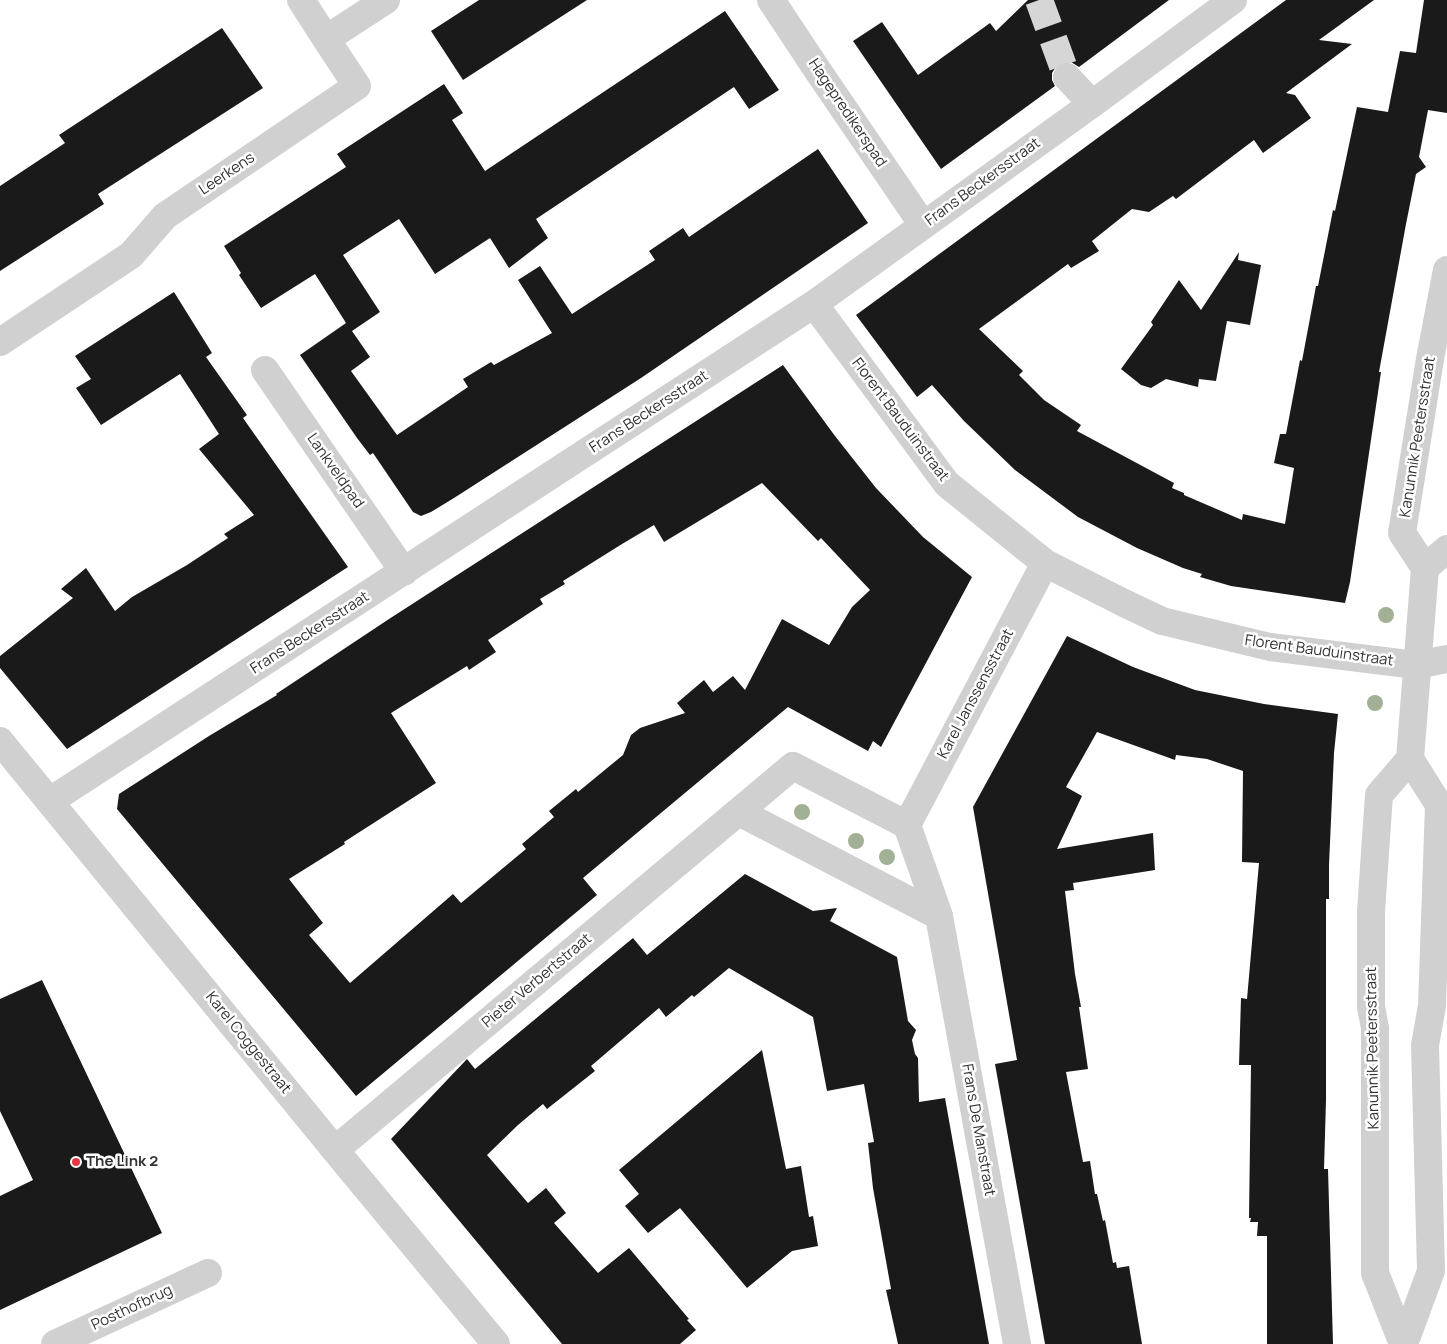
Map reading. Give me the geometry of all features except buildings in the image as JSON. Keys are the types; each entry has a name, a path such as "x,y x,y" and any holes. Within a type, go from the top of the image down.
{"street":[{"path":"301,0 326,39 386,0"},
{"name":"Hagepredikerspad","path":"772,0 818,72 923,224"},
{"name":"Frans Beckersstraat","path":"50,801 814,304 1233,0"},
{"name":"Leerkens","path":"0,342 131,254 165,216 357,86 326,39"},
{"path":"1067,77 1092,104"},
{"name":"Kanunnik Peetersstraat","path":"1425,568 1402,533 1430,359 1447,270"},
{"name":"Florent Bauduinstraat","path":"814,304 947,484 1045,563 1162,621 1270,647 1416,665 1447,659"},
{"name":"Lankveldpad","path":"265,370 404,572"},
{"path":"1410,758 1425,568 1447,549"},
{"name":"Karel Janssensstraat","path":"906,825 1045,563"},
{"name":"Karel Coggestraat","path":"0,741 496,1344"},
{"name":"Kanunnik Peetersstraat","path":"1410,758 1439,805 1432,1006 1425,1045 1431,1272 1404,1344 1375,1273 1375,1028 1371,1006 1371,911 1379,796 1410,758"},
{"name":"Pieter Verbertstraat","path":"335,1150 793,766 906,825"},
{"path":"739,812 939,916"},
{"name":"Frans De Manstraat","path":"906,825 939,916 1016,1344"},
{"name":"Posthofbrug","path":"55,1344 208,1273"}],"tunnel":[{"path":"1039,0 1067,77"}],"place":[{"name":"The Link 2","path":"76,1162"}]}
